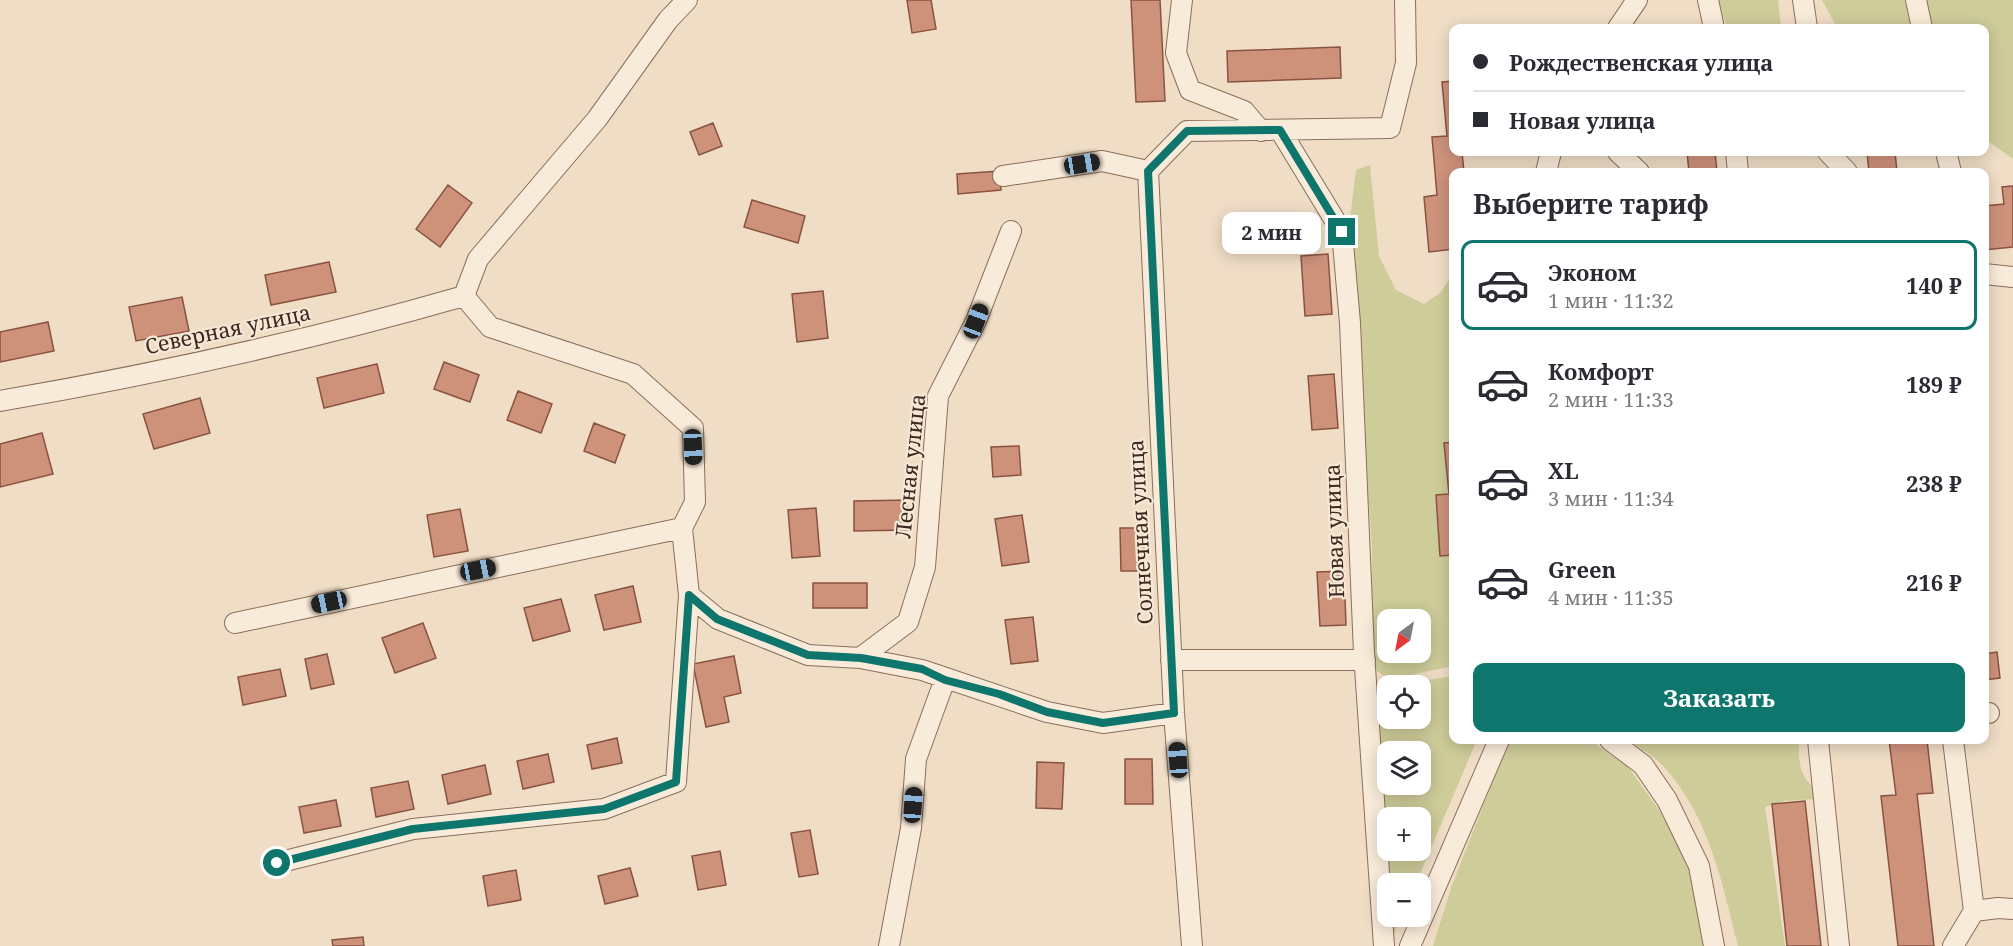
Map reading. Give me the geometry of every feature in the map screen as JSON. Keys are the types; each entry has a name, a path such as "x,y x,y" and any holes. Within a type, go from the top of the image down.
{"street":[{"path":"277,863 413,829 604,809 676,782 689,595 682,528 695,502 693,428 633,374 490,327 464,296 478,259 597,119 668,20 687,0"},
{"name":"Новая улица","path":"1182,0 1176,53 1190,90 1244,111 1271,130 1342,232 1350,323 1365,660 1384,946"},
{"path":"1003,176 1102,161 1148,171 1187,131 1390,128 1406,63 1406,0"},
{"path":"1621,24 1637,0"},
{"path":"1707,0 1713,24"},
{"path":"1803,0 1806,24"},
{"path":"1916,0 1921,24"},
{"path":"1622,156 1636,168"},
{"path":"1832,156 1843,168"},
{"name":"Солнечная улица","path":"1148,171 1174,713 1192,946"},
{"name":"Лесная улица","path":"861,658 908,622 925,567 938,396 976,321 1011,231"},
{"path":"1989,275 2013,277"},
{"name":"Северная улица","path":"0,401 204,362 355,327 464,296"},
{"path":"235,623 682,528"},
{"path":"689,595 717,619 808,655 861,658 922,669 945,680 999,694 1047,712 1103,723 1174,713"},
{"path":"1171,660 1365,660"},
{"path":"889,946 911,828 916,759 945,680"},
{"path":"1414,944 1496,744"},
{"path":"1615,744 1643,765 1667,800 1699,867 1714,946"},
{"path":"1818,744 1839,946"},
{"path":"1953,744 1974,911 1953,946"},
{"path":"1974,911 2013,909"}],"shaded area":[{"path":"1716,0 1778,0 1781,24 1726,24"},
{"path":"1822,0 1905,0 1910,24 1835,24"},
{"path":"1926,0 2013,0 2013,159 1989,142 1989,24 1930,24"},
{"path":"1370,165 1379,256 1396,290 1424,304 1441,292 1449,281 1449,667 1409,675 1383,675 1372,668 1372,547 1349,227 1356,170"},
{"path":"1449,677 1449,744 1475,744 1431,848 1431,807 1382,807 1382,795 1431,795 1431,741 1380,741 1380,729 1431,729 1431,679"},
{"path":"1507,744 1596,744 1629,768 1661,813 1688,864 1704,946 1433,946 1452,885"},
{"path":"1635,744 1799,744 1801,768 1806,779 1816,790 1815,799 1784,801 1765,807 1785,946 1738,946 1720,875 1704,830 1680,788 1653,757"},
{"path":"1384,861 1425,861 1420,873 1384,873"},
{"path":"1385,927 1397,927 1389,946 1386,946"}],"building":[{"path":"907,0 931,0 936,29 912,33"},
{"path":"1131,0 1160,0 1165,101 1136,102"},
{"path":"1340,47 1341,78 1228,82 1227,51"},
{"path":"1449,81 1449,156 1462,156 1464,168 1449,168 1449,250 1429,252 1424,197 1437,195 1432,137 1447,136 1442,82"},
{"path":"713,123 722,146 699,155 690,132"},
{"path":"1687,156 1715,156 1717,168 1689,168"},
{"path":"1867,156 1895,156 1897,168 1869,168"},
{"path":"1000,171 1001,190 958,194 957,174"},
{"path":"448,185 472,203 440,247 416,229"},
{"path":"2013,186 2013,247 1989,249 1989,206 2004,204 2002,187"},
{"path":"752,200 805,216 798,243 744,227"},
{"path":"1328,254 1332,314 1305,316 1301,256"},
{"path":"329,262 336,292 271,305 265,275"},
{"path":"823,291 828,338 797,342 792,294"},
{"path":"182,297 189,331 136,341 129,307"},
{"path":"48,322 54,351 0,362 0,332"},
{"path":"444,362 479,375 470,402 434,389"},
{"path":"377,364 384,393 324,408 317,378"},
{"path":"1334,374 1338,428 1312,430 1308,376"},
{"path":"518,391 552,404 541,433 507,420"},
{"path":"200,398 210,433 154,449 143,414"},
{"path":"594,423 625,435 615,463 584,451"},
{"path":"42,433 53,474 0,487 0,444"},
{"path":"1449,442 1449,494 1444,443"},
{"path":"1019,446 1021,475 993,477 991,447"},
{"path":"1449,494 1449,555 1440,556 1436,495"},
{"path":"907,500 907,530 854,531 854,501"},
{"path":"816,508 820,556 792,558 788,510"},
{"path":"460,509 468,551 434,557 427,515"},
{"path":"1022,515 1029,562 1002,566 995,519"},
{"path":"1120,528 1144,528 1144,571 1121,571"},
{"path":"1344,571 1346,625 1320,626 1317,572"},
{"path":"813,583 867,583 867,608 813,608"},
{"path":"633,586 641,622 604,630 595,595"},
{"path":"561,599 570,631 533,641 524,608"},
{"path":"1033,617 1038,661 1011,664 1005,620"},
{"path":"423,623 436,658 395,673 382,638"},
{"path":"1997,652 2000,678 1989,679 1989,653"},
{"path":"327,654 334,684 311,689 305,659"},
{"path":"734,656 741,693 724,697 729,722 706,727 693,664"},
{"path":"280,669 286,696 243,705 238,677"},
{"path":"617,738 622,763 592,769 587,745"},
{"path":"1890,744 1927,744 1933,793 1917,794 1934,946 1898,946 1881,796 1896,795"},
{"path":"548,754 554,782 523,789 517,761"},
{"path":"1125,759 1152,759 1153,804 1125,804"},
{"path":"1037,762 1064,763 1062,809 1036,808"},
{"path":"485,765 491,794 448,804 442,775"},
{"path":"408,781 414,809 376,817 371,788"},
{"path":"336,800 341,826 304,833 299,807"},
{"path":"1805,801 1821,946 1787,946 1772,804"},
{"path":"810,830 818,874 799,877 791,833"},
{"path":"720,851 726,885 698,890 692,856"},
{"path":"630,868 638,896 605,904 598,876"},
{"path":"516,870 521,900 488,906 483,876"},
{"path":"363,937 364,946 333,946 332,940"}],"route":[{"path":"277,863 413,829 604,809 676,782 689,595 717,619 808,655 861,658 922,669 945,680 999,694 1047,712 1103,723 1174,713 1148,171 1187,131 1280,130 1342,232"}]}
